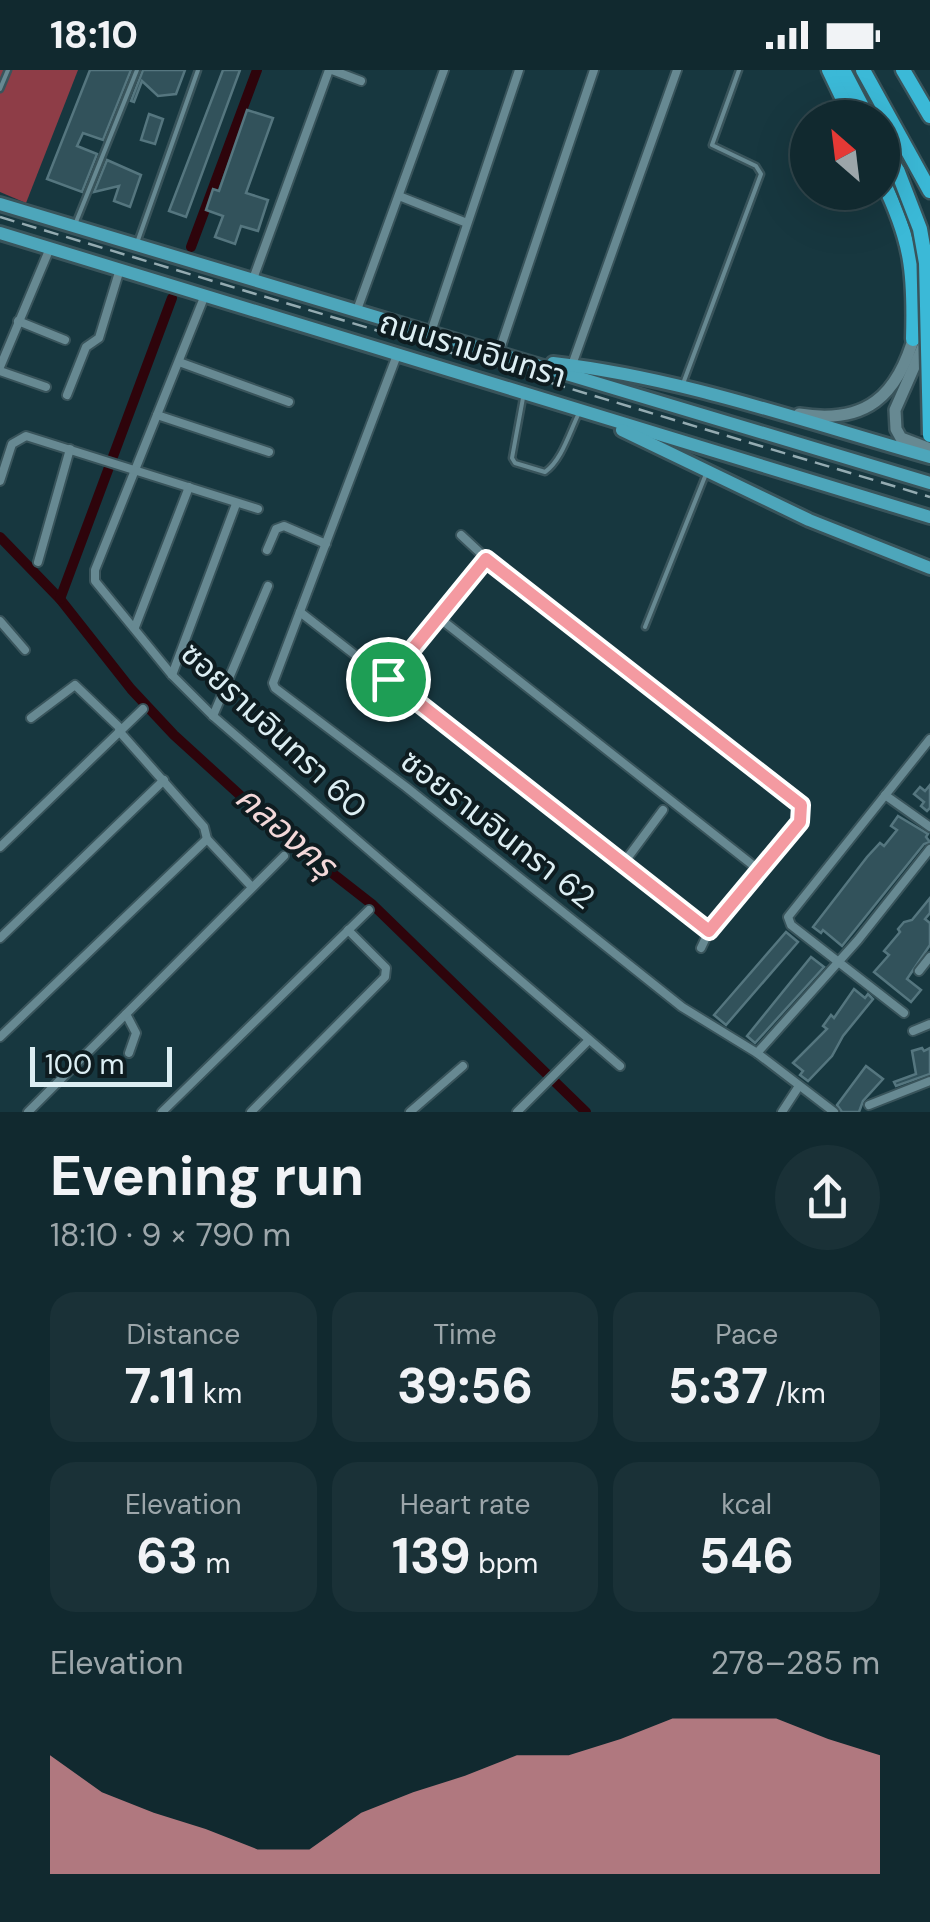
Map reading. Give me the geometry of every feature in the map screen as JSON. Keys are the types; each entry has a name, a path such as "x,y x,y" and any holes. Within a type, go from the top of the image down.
{"highway":[{"path":"828,70 843,100"},
{"path":"843,70 859,100"},
{"path":"863,70 930,191"},
{"path":"903,70 930,116"},
{"path":"900,177 920,229 926,263 930,435"},
{"path":"897,210 914,266 913,340"}],"main road":[{"name":"ถนนรามอินทรา","path":"0,204 930,483"},
{"name":"ถนนรามอินทรา","path":"0,234 930,516"},
{"path":"780,411 821,418 854,414 889,390 908,358 930,276"},
{"path":"924,300 924,342 894,420 900,438 930,453"},
{"path":"521,360 572,365 682,386 930,453"},
{"path":"596,416 809,520 930,568"}],"street":[{"path":"253,280 331,70 362,81"},
{"path":"357,310 444,70"},
{"path":"431,332 519,70"},
{"path":"499,352 594,70"},
{"path":"572,365 677,70"},
{"path":"400,196 467,224"},
{"path":"46,387 0,369 50,248"},
{"path":"66,395 86,347 99,338 120,269"},
{"name":"ซอยรามอินทรา 60","path":"205,295 93,578 172,675 213,716 620,1066"},
{"path":"18,321 65,340"},
{"path":"0,330 12,334"},
{"name":"ซอยรามอินทรา 62","path":"397,355 273,683 279,693 406,787 682,1007 757,1053 834,1112"},
{"path":"179,362 289,402"},
{"path":"157,415 269,452"},
{"path":"0,481 12,444 26,436 258,509"},
{"path":"38,562 70,449"},
{"path":"135,627 189,487"},
{"path":"172,675 236,504"},
{"path":"267,550 276,530 284,526 326,544"},
{"path":"461,535 486,559 801,805 800,822 709,931 700,948"},
{"path":"388,679 486,559"},
{"path":"213,716 268,586"},
{"path":"300,612 709,931"},
{"path":"438,617 760,870"},
{"path":"0,621 25,650"},
{"path":"31,718 74,684 164,780 204,827 208,839 250,886"},
{"path":"0,847 143,709"},
{"path":"904,1012 791,925 788,917 930,739"},
{"path":"0,938 164,780"},
{"path":"885,795 930,828"},
{"path":"623,864 662,810"},
{"path":"0,1037 208,839"},
{"path":"757,1053 858,940 930,849"},
{"path":"28,1112 284,856"},
{"path":"162,1112 369,910"},
{"path":"251,1112 386,977 382,963 348,930"},
{"path":"919,971 930,957"},
{"path":"126,1014 136,1033 129,1053"},
{"path":"912,1031 930,1024"},
{"path":"516,1112 588,1040"},
{"path":"410,1112 462,1066"},
{"path":"869,1105 930,1081"},
{"path":"782,1112 799,1086"},
{"path":"526,1104 533,1112"}],"lane":[{"path":"0,88 8,70"},
{"path":"74,226 137,70"},
{"path":"136,244 198,70"},
{"path":"682,386 762,174 756,166 712,145 739,70"},
{"path":"523,394 512,458 515,463 545,472 551,470 580,411"},
{"path":"645,628 706,472"}],"shaded area":[{"path":"0,70 78,70 26,203 0,192"}],"building":[{"path":"90,70 131,70 103,140 83,133 77,146 97,154 82,192 47,179"},
{"path":"143,70 185,70 176,94 158,96 142,81 134,102 131,101"},
{"path":"223,70 240,70 186,217 169,211"},
{"path":"247,110 273,118 246,193 268,200 258,231 241,226 235,244 215,237 223,216 206,210 213,189 219,191"},
{"path":"149,114 163,119 155,144 141,140"},
{"path":"107,160 141,175 130,207 114,201 119,186 94,192"},
{"path":"930,785 927,811 921,806 924,802 914,794 920,787 925,791"},
{"path":"898,816 928,834 930,842 924,844 842,946 813,927 867,857 880,843 884,846 897,830 891,826"},
{"path":"930,898 930,913 925,919 930,923 930,945 907,979 921,990 911,1002 874,972 889,955 884,951 900,932 898,929 912,920"},
{"path":"786,932 798,942 726,1025 714,1015"},
{"path":"811,957 824,967 755,1043 747,1036"},
{"path":"854,989 873,999 832,1056 808,1081 793,1063 827,1029 823,1026 831,1015 834,1018"},
{"path":"930,1048 930,1074 896,1086 894,1082 916,1074 912,1051"},
{"path":"866,1066 883,1079 863,1101 859,1112 842,1112 837,1105"}],"waterway":[{"path":"191,247 257,70"},
{"path":"60,599 172,298"},
{"name":"คลองครุ","path":"0,537 60,599 131,689 174,735 286,837 373,905 586,1112"}],"railway":[{"path":"0,217 930,497"}],"route":[{"path":"486,559 779,787 801,805 802,817 709,931 388,679 486,559"}]}
